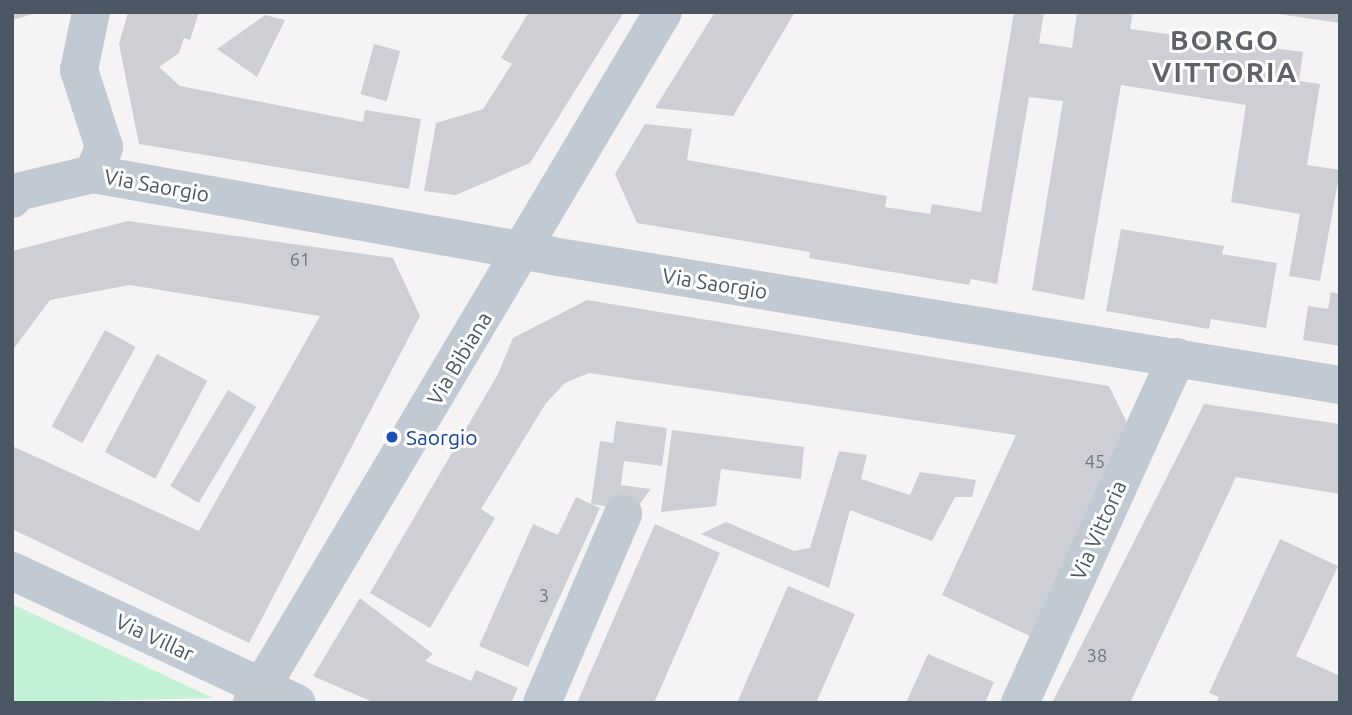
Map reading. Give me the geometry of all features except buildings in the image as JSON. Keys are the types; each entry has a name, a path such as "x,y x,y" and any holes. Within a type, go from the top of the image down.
{"street":[{"path":"14,189 93,174 104,147 79,70 91,12"},
{"name":"Via Bibiana","path":"257,695 524,252 663,12"},
{"name":"Via Saorgio","path":"93,174 524,252 1340,385"},
{"name":"Via Vittoria","path":"1020,703 1177,357"},
{"path":"542,703 623,514"},
{"name":"Via Villar","path":"12,571 257,695 297,703"}],"green space":[{"path":"12,604 196,690 213,698 12,703"}],"place":[{"name":"Saorgio","path":"392,437"}],"district":[{"name":"BORGO VITTORIA","path":"1225,56"}]}
